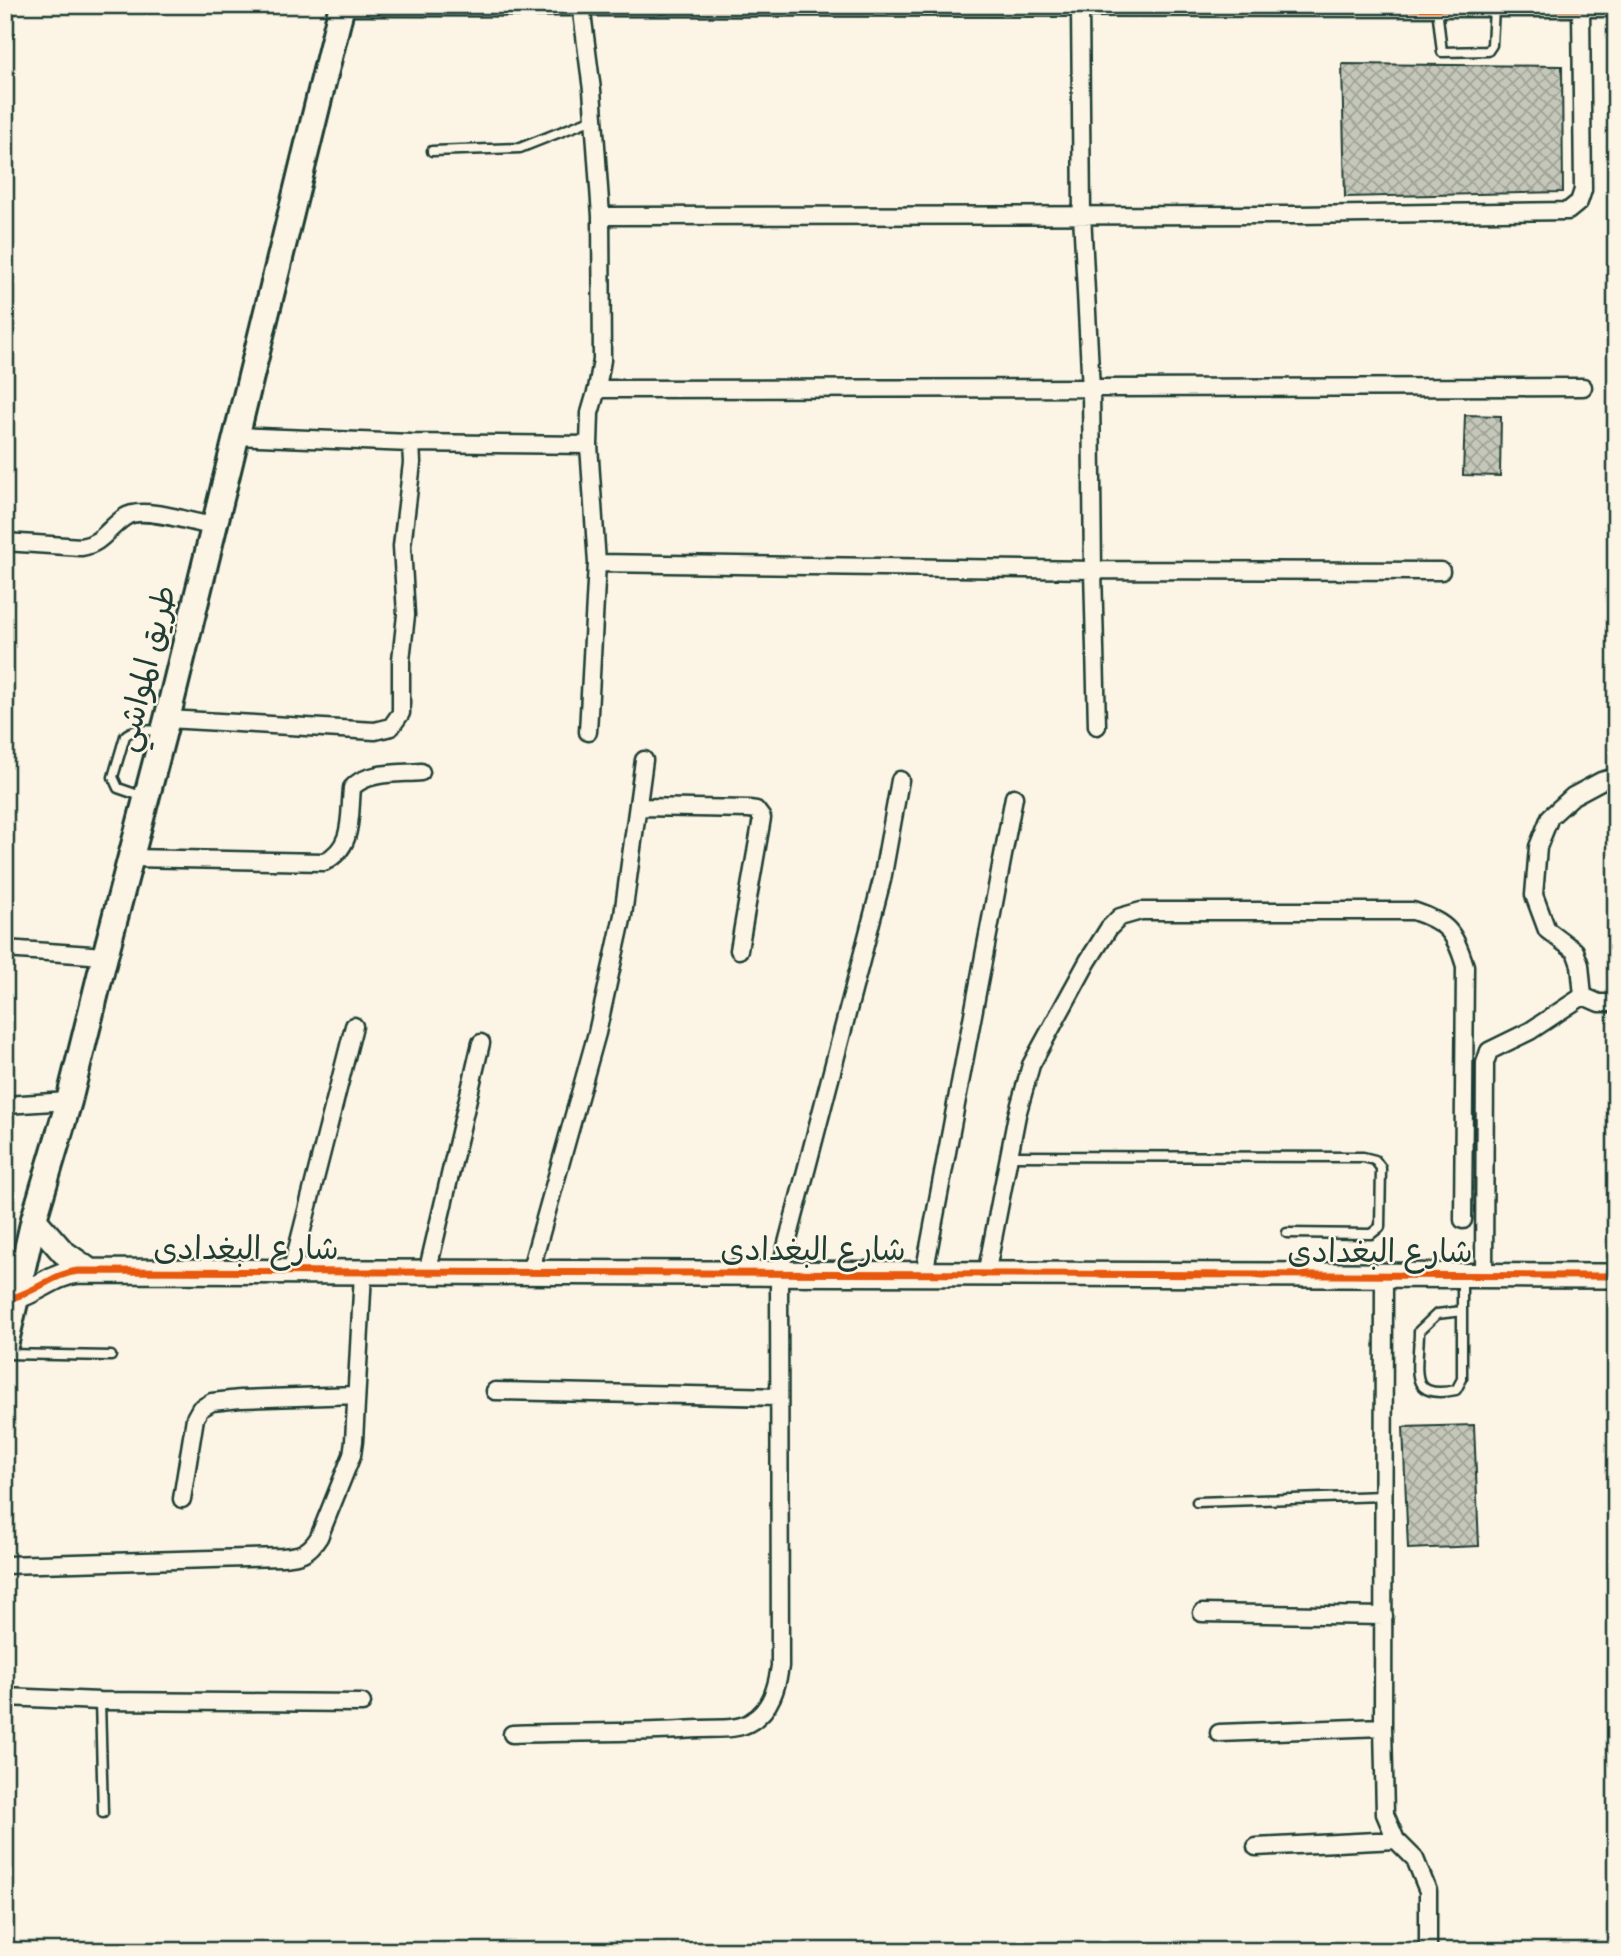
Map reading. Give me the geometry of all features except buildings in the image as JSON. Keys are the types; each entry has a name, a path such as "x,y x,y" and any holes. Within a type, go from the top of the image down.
{"main road":[{"name":"طريق المواشي","path":"5,1346 34,1219 69,1101 215,527 342,6"}],"street":[{"path":"342,6 1616,9"},
{"path":"581,7 592,90 601,216 602,360 590,413 589,445 597,563 588,733"},
{"path":"601,216 1298,215 1568,211 1579,202 1583,190 1572,7"},
{"path":"1080,8 1082,214 1091,390 1097,726"},
{"path":"597,389 1583,387"},
{"path":"236,436 411,443 589,445"},
{"path":"165,725 375,731 391,727 401,713 401,660 405,615 402,546 412,463 411,443"},
{"path":"5,542 81,547 94,545 125,516 142,512 215,527"},
{"path":"597,563 1441,572"},
{"path":"530,1272 597,1033 623,915 644,760"},
{"path":"131,858 324,862 337,855 347,841 352,788 358,782 368,778 421,772"},
{"path":"1583,996 1580,965 1575,951 1547,930 1534,895 1538,847 1550,817 1573,796 1601,781 1616,777"},
{"path":"512,1734 656,1732 732,1727 750,1723 771,1700 780,1666 779,1274 882,880 900,780"},
{"path":"924,1274 1014,797"},
{"path":"639,807 749,809 756,810 762,818 739,950"},
{"path":"986,1275 1008,1156 1031,1065 1109,928 1121,918 1141,911 1413,911 1446,925 1459,943 1465,966 1464,1220"},
{"path":"5,949 105,956"},
{"path":"1583,996 1599,1003 1616,1003"},
{"path":"1473,1276 1485,1063 1489,1051 1530,1031 1583,996"},
{"path":"291,1273 354,1026"},
{"path":"427,1273 481,1043"},
{"path":"5,1105 69,1101"},
{"path":"34,1219 63,1252 90,1271"},
{"name":"شارع البغدادى","path":"15,1297 59,1275 90,1271 1616,1276"},
{"path":"5,1565 300,1556 312,1548 320,1537 352,1455 363,1273"},
{"path":"1384,1275 1385,1814 1396,1840 1415,1858 1428,1891 1428,1951"},
{"path":"495,1391 778,1397"},
{"path":"182,1499 195,1418 200,1409 212,1402 356,1395"},
{"path":"1202,1613 1384,1616"},
{"path":"5,1697 100,1701 362,1703"},
{"path":"1219,1733 1383,1727"},
{"path":"1256,1847 1396,1840"}],"lane":[{"path":"1446,7 1442,52 1488,51 1492,45 1494,8"},
{"path":"432,151 520,148 593,119"},
{"path":"146,799 118,788 113,777 125,736 133,730 165,725"},
{"path":"1008,1156 1363,1157 1375,1160 1381,1168 1380,1227 1371,1234 1287,1233"},
{"path":"1462,1311 1437,1314 1419,1331 1419,1383 1425,1391 1437,1394 1456,1390 1462,1379 1462,1311 1473,1276"},
{"path":"5,1354 111,1356"},
{"path":"1197,1502 1384,1496"},
{"path":"100,1701 103,1813"}],"cycle path":[{"path":"342,7 1616,8"},
{"path":"15,1297 62,1275 79,1271 1616,1276"}]}
